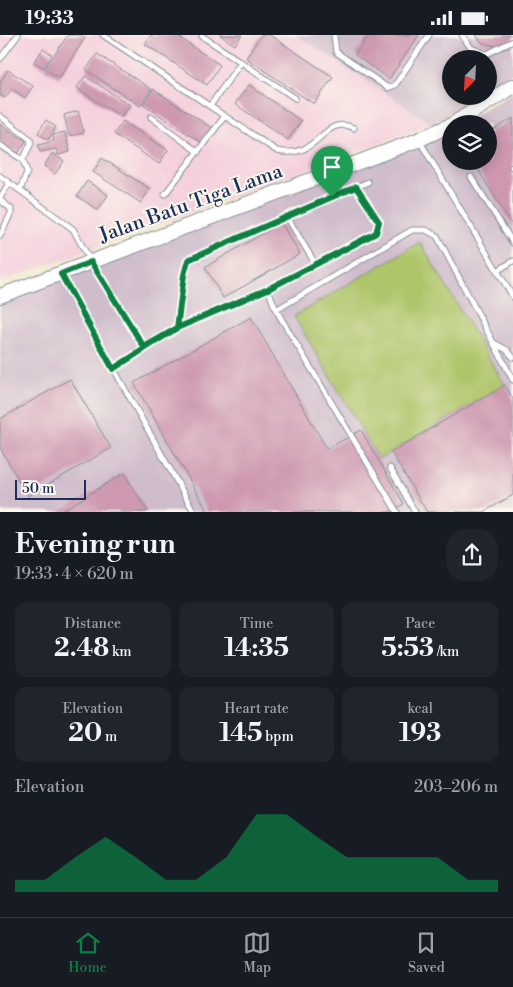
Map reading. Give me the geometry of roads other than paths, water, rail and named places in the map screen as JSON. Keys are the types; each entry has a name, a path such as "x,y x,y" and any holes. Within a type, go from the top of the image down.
{"main road":[{"name":"Jalan Batu Tiga Lama","path":"466,115 513,86"},
{"name":"Jalan Batu Tiga Lama","path":"0,296 418,140 442,129"}],"lane":[{"path":"0,59 18,35"},
{"path":"103,35 277,151 289,153 306,149 335,125 344,124 354,128"},
{"path":"334,35 336,52 388,88 395,85 429,35"},
{"path":"462,35 471,48 487,53 513,41"},
{"path":"202,36 295,98"},
{"path":"210,106 240,62"},
{"path":"0,116 30,139 30,146 22,160"},
{"path":"151,117 198,152"},
{"path":"165,194 225,117"},
{"path":"418,140 513,297"},
{"path":"0,145 22,160 27,172 20,190"},
{"path":"0,176 73,229 91,262 144,347"},
{"path":"471,177 513,243"},
{"path":"177,328 184,275 188,260 368,182"},
{"path":"0,236 11,213 11,209 0,199 10,183"},
{"path":"113,369 144,347 177,328 268,289 376,233 379,222 356,187"},
{"path":"287,217 316,265"},
{"path":"276,310 412,231 426,230 437,236 513,380"},
{"path":"497,271 513,261"},
{"path":"61,274 194,512"},
{"path":"268,289 276,310 397,512"},
{"path":"494,343 507,350 513,357"},
{"path":"390,468 415,512"}]}
